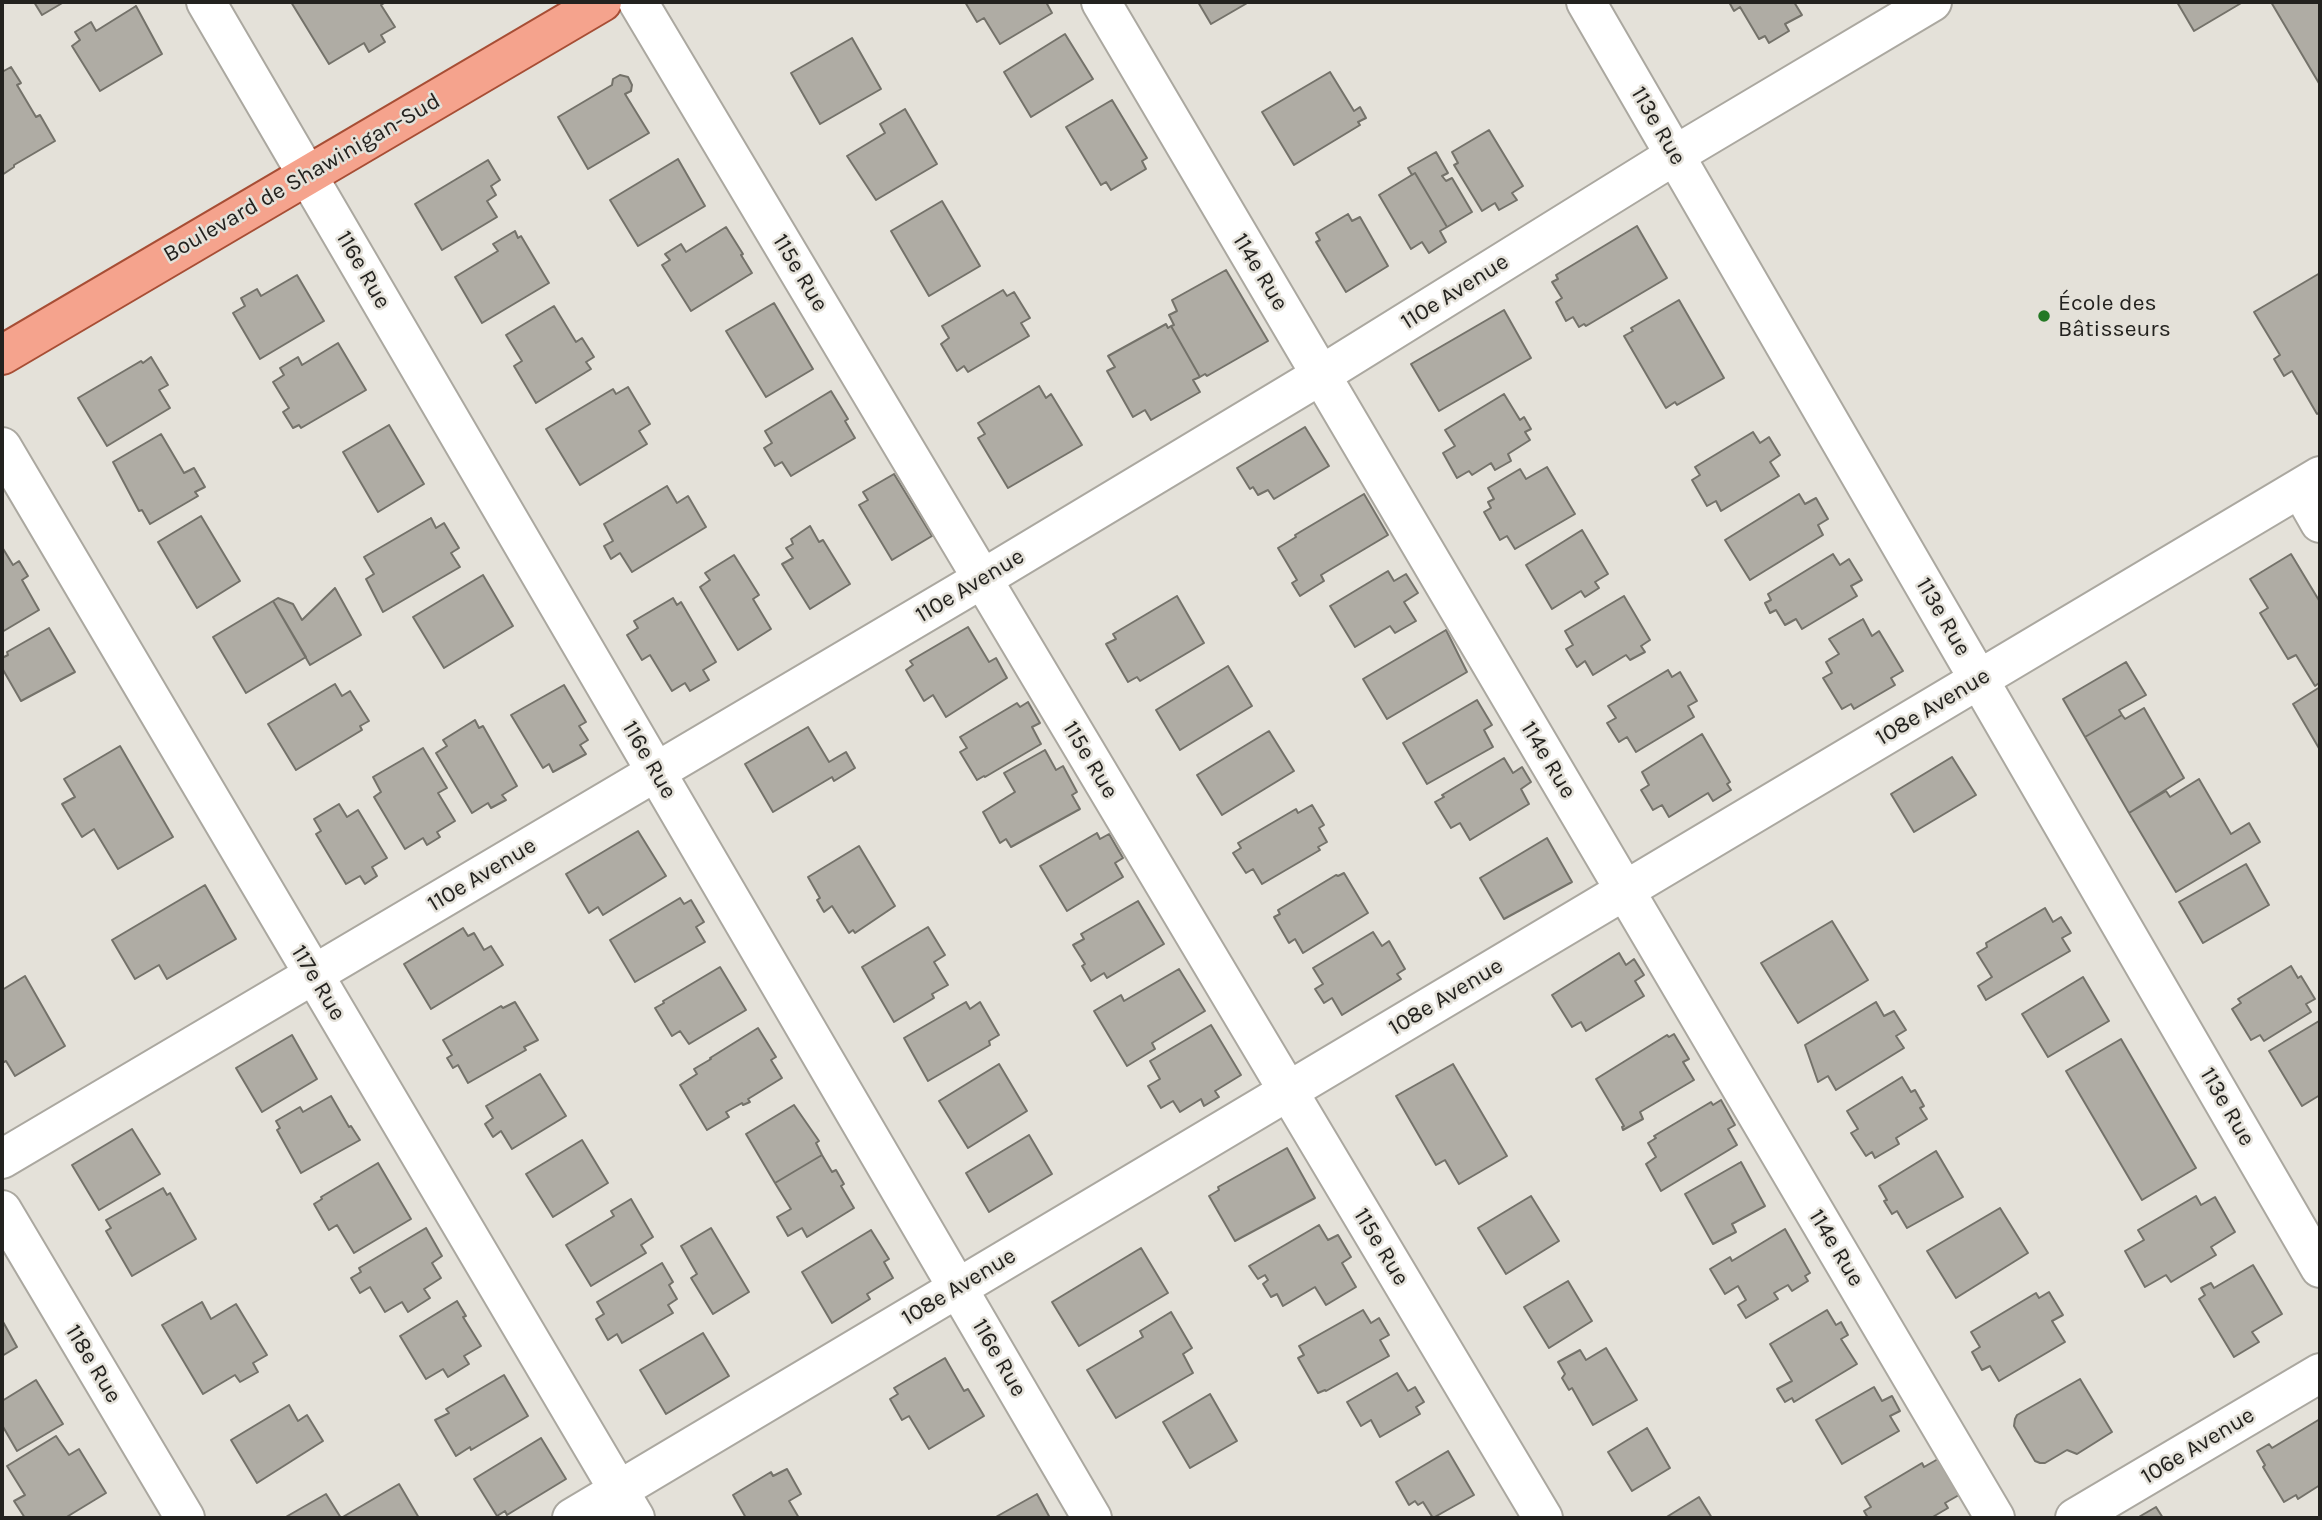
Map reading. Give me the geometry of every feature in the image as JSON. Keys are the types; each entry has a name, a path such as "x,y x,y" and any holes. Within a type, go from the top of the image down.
{"main road":[{"name":"Boulevard de Shawinigan-Sud","path":"2,355 602,2"}],"street":[{"name":"116e Rue","path":"206,2 1092,1518"},
{"name":"115e Rue","path":"638,2 1543,1518"},
{"name":"114e Rue","path":"1101,2 1996,1518"},
{"name":"113e Rue","path":"1587,2 2320,1268"},
{"name":"110e Avenue","path":"2,1159 982,579 1321,375 1675,155 1932,2"},
{"name":"117e Rue","path":"2,447 626,1504"},
{"name":"108e Avenue","path":"572,1518 626,1504 958,1288 2310,482"},
{"path":"2310,482 2320,523"},
{"name":"118e Rue","path":"2,1210 185,1518"},
{"name":"106e Avenue","path":"2075,1518 2320,1373"}],"building":[{"path":"34,2 64,2 42,15"},
{"path":"291,2 386,2 381,5 395,27 381,35 385,42 369,52 364,43 329,64"},
{"path":"965,2 1046,2 1052,13 1000,44 984,18 977,22"},
{"path":"1198,2 1249,2 1211,24"},
{"path":"1729,2 1794,2 1802,15 1785,24 1789,31 1769,43 1765,36 1759,39 1740,7 1734,11"},
{"path":"2177,2 2243,2 2194,31"},
{"path":"2271,2 2320,2 2320,85"},
{"path":"136,6 162,54 100,91 72,46 80,40 75,32 91,22 96,31"},
{"path":"1065,34 1093,79 1031,117 1004,72"},
{"path":"852,38 881,89 820,124 791,73"},
{"path":"11,67 21,83 17,85 36,117 40,115 55,141 2,175 2,72"},
{"path":"1330,72 1354,111 1360,107 1366,118 1358,122 1360,125 1294,165 1262,112"},
{"path":"620,75 628,77 632,85 631,91 625,94 649,133 588,169 558,117 612,85 613,79"},
{"path":"1112,100 1147,158 1142,161 1146,169 1111,190 1106,182 1101,185 1066,127"},
{"path":"905,109 937,164 876,200 847,156 885,133 880,124"},
{"path":"1489,130 1523,186 1512,193 1517,200 1499,210 1495,203 1482,211 1454,165 1458,163 1452,152"},
{"path":"1436,152 1448,173 1442,176 1446,181 1452,178 1472,212 1447,227 1415,173 1412,175 1408,168"},
{"path":"678,159 705,206 638,246 610,200"},
{"path":"488,160 500,180 491,186 496,195 487,201 497,217 442,250 415,204"},
{"path":"1415,173 1447,227 1440,231 1446,242 1429,253 1422,242 1411,249 1379,195"},
{"path":"942,201 980,266 929,296 891,231"},
{"path":"1348,214 1352,221 1360,217 1388,266 1346,292 1316,242 1320,240 1316,233"},
{"path":"1637,226 1667,278 1586,326 1584,324 1579,327 1573,317 1566,321 1556,302 1562,298 1552,282 1558,279 1556,275"},
{"path":"726,227 752,273 691,311 662,265 670,260 665,254 681,244 686,252"},
{"path":"515,231 518,238 521,236 549,283 482,323 455,277 498,251 493,244"},
{"path":"1226,270 1268,341 1207,376 1205,374 1200,377 1171,326 1174,325 1169,315 1177,311 1172,300"},
{"path":"2320,273 2320,412 2317,414 2292,371 2284,376 2274,359 2280,355 2254,312"},
{"path":"297,275 324,321 260,359 233,313 245,306 241,298 257,289 261,296"},
{"path":"1003,290 1007,296 1014,292 1030,318 1021,323 1029,336 968,372 964,366 957,371 941,344 949,338 942,326"},
{"path":"1679,300 1724,378 1677,405 1675,402 1666,408 1624,336 1633,331 1631,328"},
{"path":"774,303 813,369 766,397 726,331"},
{"path":"554,306 576,342 582,338 594,357 586,362 591,369 536,403 514,366 522,361 506,335"},
{"path":"1504,310 1531,358 1439,411 1411,364"},
{"path":"1166,324 1168,328 1171,326 1200,377 1193,380 1200,392 1151,420 1145,410 1133,417 1107,371 1115,367 1108,356"},
{"path":"338,343 366,390 301,428 299,425 293,428 283,412 289,408 273,382 284,375 280,368 298,357 302,365"},
{"path":"151,357 168,385 159,390 170,408 107,446 78,398"},
{"path":"1039,386 1046,398 1051,394 1082,445 1008,488 978,438 985,434 978,423"},
{"path":"628,387 650,424 639,431 647,444 580,485 546,429 613,389 616,394"},
{"path":"831,391 848,419 845,421 855,438 791,476 782,462 775,466 764,448 772,443 765,431"},
{"path":"1504,394 1520,420 1524,417 1531,429 1525,432 1530,440 1508,454 1511,461 1495,470 1491,463 1472,475 1469,471 1457,478 1443,453 1455,446 1445,430"},
{"path":"389,425 424,484 378,512 343,452"},
{"path":"1305,427 1329,466 1274,499 1268,490 1258,495 1253,487 1250,489 1237,468"},
{"path":"1753,432 1760,443 1769,437 1780,455 1770,462 1779,476 1721,511 1716,501 1707,506 1692,480 1700,475 1695,467"},
{"path":"161,434 184,473 194,468 205,487 195,492 198,496 150,524 142,510 139,511 113,462"},
{"path":"1547,467 1575,514 1515,549 1507,536 1500,540 1484,512 1491,508 1488,502 1494,499 1488,488 1520,469 1526,479"},
{"path":"894,474 932,536 892,560 859,505 868,500 863,492"},
{"path":"667,486 677,503 688,496 706,527 632,572 620,553 611,559 604,546 613,541 604,524"},
{"path":"1364,494 1388,535 1321,575 1324,581 1300,596 1292,583 1297,580 1278,548"},
{"path":"1799,494 1805,504 1816,498 1828,519 1818,525 1823,535 1750,580 1725,540"},
{"path":"201,516 240,581 197,608 158,542"},
{"path":"431,518 436,528 444,523 459,548 451,553 460,567 383,612 366,579 374,574 364,557"},
{"path":"810,526 819,542 823,540 850,584 810,609 782,564 793,558 786,548 793,544 791,539"},
{"path":"1582,530 1608,574 1595,582 1599,588 1585,597 1581,591 1552,609 1526,565"},
{"path":"2,547 13,565 19,561 28,576 22,580 39,610 2,632"},
{"path":"1833,554 1840,565 1849,559 1862,580 1851,586 1857,596 1802,629 1796,619 1785,625 1776,610 1770,613 1765,603 1771,600 1768,594"},
{"path":"2291,554 2320,602 2320,685 2319,683 2315,686 2296,655 2288,659 2260,613 2268,608 2250,579"},
{"path":"734,555 759,595 753,599 771,629 738,650 700,587 710,580 705,573"},
{"path":"1388,571 1394,581 1406,574 1418,593 1404,602 1416,621 1395,633 1390,626 1355,647 1330,606"},
{"path":"483,575 513,626 444,668 413,617"},
{"path":"335,588 361,635 310,665 273,601 278,598 293,604 302,620"},
{"path":"1177,596 1204,643 1140,681 1137,677 1128,682 1106,644 1116,639 1113,634"},
{"path":"1624,596 1650,640 1641,646 1645,652 1630,660 1626,655 1593,675 1585,661 1577,667 1566,649 1573,645 1565,631"},
{"path":"673,598 677,605 681,602 716,662 703,670 709,680 690,691 685,683 672,691 650,655 642,660 627,635 638,628 634,621"},
{"path":"273,601 306,657 246,693 213,637"},
{"path":"1863,619 1872,636 1879,631 1903,671 1891,678 1895,685 1854,709 1851,704 1842,709 1823,678 1832,673 1826,662 1839,654 1829,639"},
{"path":"968,627 989,662 996,658 1007,678 946,717 933,695 924,701 906,670 913,665 910,661"},
{"path":"49,628 75,672 21,701 2,668 2,658 8,655 7,652"},
{"path":"1446,630 1467,672 1387,719 1363,679"},
{"path":"2126,662 2146,695 2119,710 2122,715 2085,737 2063,699"},
{"path":"1228,666 1252,706 1180,750 1156,710"},
{"path":"1668,670 1672,677 1680,672 1697,701 1688,706 1694,717 1636,752 1627,737 1619,742 1607,723 1616,718 1608,706"},
{"path":"335,684 342,696 350,691 369,721 360,726 362,730 296,770 268,724"},
{"path":"564,685 586,722 579,726 588,740 580,745 586,754 553,772 549,764 543,768 511,715"},
{"path":"2320,687 2320,750 2293,704"},
{"path":"1477,700 1492,725 1484,730 1493,747 1427,784 1403,743"},
{"path":"1028,702 1040,723 1032,727 1041,744 977,780 960,752 967,748 960,737 1017,703 1020,707"},
{"path":"2144,708 2184,778 2129,813 2085,737 2122,715 2125,719"},
{"path":"475,720 479,728 483,726 517,786 502,795 506,800 491,808 488,803 472,813 436,753 447,746 443,740"},
{"path":"808,727 829,762 846,752 855,768 834,781 832,777 773,812 745,764"},
{"path":"1269,731 1294,771 1222,815 1197,775"},
{"path":"1702,734 1730,782 1727,784 1731,790 1713,801 1708,793 1669,817 1662,805 1653,810 1641,790 1649,785 1642,772"},
{"path":"120,746 173,837 118,869 94,829 82,837 62,804 75,797 64,779"},
{"path":"423,748 447,788 438,793 455,821 437,832 440,837 427,845 423,838 405,849 374,797 381,792 373,777"},
{"path":"1045,750 1056,770 1063,766 1077,792 1072,795 1080,809 1011,847 1006,839 1000,843 983,812 1015,792 1004,773"},
{"path":"1952,757 1976,795 1914,832 1891,794"},
{"path":"1504,758 1513,773 1522,767 1531,782 1521,789 1529,804 1470,840 1460,823 1451,828 1435,802 1444,797 1442,795"},
{"path":"2199,779 2231,834 2249,823 2260,842 2176,892 2129,813 2166,791 2170,797"},
{"path":"339,804 347,817 358,810 387,858 372,867 377,876 365,884 360,876 346,884 316,834 321,831 314,819"},
{"path":"1312,805 1324,825 1319,828 1327,842 1318,847 1320,850 1262,884 1253,869 1246,873 1233,853 1241,848 1238,843 1296,809 1298,813"},
{"path":"638,831 666,876 603,915 598,907 589,913 566,874"},
{"path":"1097,833 1100,839 1109,834 1123,858 1115,863 1123,877 1067,911 1040,866"},
{"path":"1547,838 1572,882 1504,919 1480,878"},
{"path":"859,846 895,906 855,933 853,930 849,933 832,906 824,912 817,900 820,898 808,877"},
{"path":"2246,864 2269,905 2203,943 2179,902"},
{"path":"1344,873 1368,913 1303,953 1295,939 1289,943 1274,917 1280,914 1278,910 1336,875"},
{"path":"205,885 236,939 167,979 159,965 135,979 112,940"},
{"path":"680,898 684,904 691,900 704,922 696,927 705,942 635,982 610,940"},
{"path":"1138,901 1164,944 1107,978 1104,973 1091,981 1082,966 1085,964 1073,945 1084,939 1081,934"},
{"path":"2045,908 2053,922 2061,917 2071,933 2062,938 2070,951 1986,1000 1978,986 1992,977 1977,953 1987,947 1986,943"},
{"path":"1832,921 1868,980 1798,1023 1761,963"},
{"path":"928,927 945,955 934,962 948,985 932,994 934,998 894,1022 862,967"},
{"path":"463,928 468,936 474,933 484,950 491,946 503,965 431,1009 404,964"},
{"path":"1373,932 1382,946 1389,941 1405,969 1397,974 1401,979 1342,1015 1332,998 1324,1003 1315,989 1323,984 1313,968"},
{"path":"1619,953 1626,965 1634,959 1644,975 1635,981 1644,996 1586,1031 1581,1022 1572,1027 1552,995"},
{"path":"2291,966 2298,978 2301,976 2315,999 2306,1004 2311,1012 2264,1041 2260,1035 2251,1040 2232,1009 2241,1003 2238,999"},
{"path":"720,967 746,1010 689,1044 680,1031 672,1036 655,1008"},
{"path":"1179,969 1205,1011 1152,1043 1155,1049 1127,1066 1094,1011 1121,995 1124,1001"},
{"path":"25,976 65,1046 15,1076 6,1061 2,1063 2,990"},
{"path":"2083,977 2109,1021 2048,1057 2022,1014"},
{"path":"515,1002 538,1040 524,1047 526,1050 468,1083 458,1065 453,1068 447,1058 452,1055 443,1040 501,1006 503,1008"},
{"path":"966,1002 970,1009 980,1002 999,1035 989,1041 990,1045 928,1081 904,1038"},
{"path":"1876,1002 1884,1016 1894,1011 1906,1030 1896,1036 1904,1048 1836,1090 1828,1076 1818,1082 1805,1045"},
{"path":"2319,1021 2320,1095 2302,1106 2269,1051"},
{"path":"1211,1025 1241,1075 1215,1091 1219,1097 1204,1106 1201,1099 1180,1112 1173,1101 1161,1108 1148,1086 1160,1079 1150,1061"},
{"path":"758,1028 776,1057 771,1060 782,1078 748,1099 750,1102 743,1105 742,1103 726,1112 729,1117 707,1130 680,1085 697,1074 694,1069"},
{"path":"1674,1034 1689,1059 1683,1062 1694,1080 1640,1112 1643,1119 1623,1130 1624,1126 1596,1079 1667,1035 1669,1037"},
{"path":"292,1035 317,1079 262,1112 236,1068"},
{"path":"2121,1039 2196,1168 2142,1200 2066,1071"},
{"path":"999,1064 1027,1111 968,1148 939,1101"},
{"path":"1453,1064 1507,1156 1459,1184 1445,1160 1436,1165 1396,1096"},
{"path":"540,1074 566,1116 512,1149 501,1131 493,1137 485,1124 493,1118 486,1106"},
{"path":"1902,1077 1911,1092 1915,1090 1924,1106 1920,1108 1927,1119 1896,1138 1899,1144 1875,1158 1872,1152 1866,1156 1851,1133 1858,1129 1847,1111"},
{"path":"331,1096 360,1140 301,1173 277,1130 280,1128 276,1121 300,1107 303,1112"},
{"path":"1721,1100 1735,1125 1728,1129 1737,1145 1661,1191 1646,1164 1656,1157 1648,1143 1656,1138 1654,1136 1711,1102 1713,1105"},
{"path":"794,1105 819,1141 816,1143 822,1155 775,1183 746,1134"},
{"path":"132,1129 160,1174 99,1210 72,1165"},
{"path":"1029,1135 1052,1174 989,1212 966,1173"},
{"path":"582,1140 608,1183 553,1217 526,1174"},
{"path":"1287,1148 1315,1198 1235,1241 1209,1196 1219,1190 1218,1187"},
{"path":"1936,1151 1963,1197 1907,1228 1897,1211 1892,1214 1879,1186"},
{"path":"822,1155 832,1172 836,1170 844,1184 841,1186 854,1208 807,1237 802,1228 788,1236 777,1217 791,1209 775,1183"},
{"path":"1741,1162 1765,1206 1732,1224 1736,1232 1713,1244 1685,1194"},
{"path":"378,1163 411,1219 354,1253 337,1225 329,1230 314,1204 322,1199 321,1197"},
{"path":"163,1188 167,1195 170,1193 196,1239 132,1276 106,1231 111,1228 106,1220"},
{"path":"1531,1196 1559,1241 1506,1274 1478,1228"},
{"path":"2196,1196 2201,1205 2215,1197 2235,1232 2211,1247 2216,1255 2171,1282 2166,1275 2145,1287 2125,1251 2144,1240 2138,1230"},
{"path":"631,1199 653,1237 641,1245 646,1253 591,1286 566,1245 614,1216 611,1211"},
{"path":"2000,1208 2028,1253 1956,1298 1927,1251"},
{"path":"1319,1225 1328,1240 1338,1235 1351,1257 1342,1263 1356,1287 1326,1305 1315,1287 1283,1306 1277,1294 1271,1297 1263,1284 1268,1280 1265,1275 1258,1279 1249,1266"},
{"path":"426,1228 442,1256 432,1263 441,1278 424,1289 430,1298 408,1312 402,1302 385,1312 370,1287 360,1293 351,1278 361,1272 359,1268"},
{"path":"711,1228 749,1292 713,1314 691,1278 697,1274 681,1246"},
{"path":"1785,1229 1810,1273 1805,1276 1808,1281 1792,1291 1788,1285 1774,1293 1778,1299 1746,1318 1738,1305 1746,1300 1738,1286 1725,1294 1710,1269 1730,1257 1732,1261"},
{"path":"871,1230 889,1259 884,1262 893,1278 867,1294 870,1299 832,1323 802,1272"},
{"path":"1141,1248 1168,1293 1079,1346 1052,1302"},
{"path":"662,1263 673,1282 669,1285 677,1299 668,1305 673,1313 622,1343 617,1334 608,1340 596,1319 604,1314 597,1302"},
{"path":"2253,1265 2282,1314 2252,1332 2259,1342 2234,1357 2199,1299 2205,1295 2201,1288 2211,1283 2214,1288"},
{"path":"1568,1281 1592,1321 1549,1348 1524,1307"},
{"path":"2049,1292 2063,1315 2052,1321 2065,1342 1999,1381 1990,1366 1982,1370 1972,1352 1980,1347 1971,1332 2036,1293 2039,1298"},
{"path":"457,1301 466,1316 463,1317 481,1346 464,1356 469,1364 448,1377 443,1369 426,1379 400,1336"},
{"path":"202,1302 211,1319 236,1304 267,1355 253,1363 258,1372 240,1382 235,1375 203,1394 162,1325"},
{"path":"1363,1310 1371,1323 1379,1318 1389,1335 1380,1340 1389,1356 1318,1393 1298,1358 1304,1355 1299,1346"},
{"path":"1827,1310 1836,1325 1841,1322 1848,1335 1841,1339 1857,1364 1794,1402 1792,1398 1785,1402 1777,1389 1792,1381 1770,1344"},
{"path":"1171,1312 1192,1348 1183,1354 1193,1373 1116,1418 1087,1370 1143,1337 1140,1331"},
{"path":"2,1320 17,1347 2,1356"},
{"path":"703,1333 729,1376 666,1414 640,1370"},
{"path":"1606,1348 1637,1400 1593,1425 1572,1388 1569,1390 1562,1378 1565,1374 1558,1362 1580,1350 1586,1360"},
{"path":"945,1358 964,1391 968,1389 984,1416 929,1449 909,1416 902,1420 890,1399 898,1394 894,1388"},
{"path":"1397,1373 1408,1391 1415,1387 1424,1402 1416,1407 1420,1414 1380,1437 1371,1420 1361,1426 1347,1402"},
{"path":"504,1375 528,1416 456,1456 435,1420 449,1413 446,1409"},
{"path":"2080,1379 2112,1432 2077,1454 2067,1450 2045,1463 2035,1461 2014,1426 2017,1415"},
{"path":"36,1380 63,1424 17,1451 2,1425 2,1401"},
{"path":"1874,1387 1882,1401 1892,1396 1900,1411 1890,1416 1899,1431 1842,1464 1816,1420"},
{"path":"1210,1394 1237,1441 1190,1468 1163,1422"},
{"path":"289,1405 298,1421 307,1415 323,1441 257,1483 231,1440"},
{"path":"2320,1419 2320,1485 2298,1499 2296,1495 2284,1502 2263,1467 2265,1465 2257,1451 2269,1444 2272,1448"},
{"path":"1647,1428 1670,1468 1632,1491 1608,1452"},
{"path":"56,1436 69,1455 79,1449 106,1493 65,1518 25,1518 14,1501 25,1495 7,1466"},
{"path":"541,1438 566,1479 507,1515 505,1511 497,1516 474,1479"},
{"path":"1448,1451 1474,1495 1433,1518 1423,1502 1418,1505 1415,1501 1409,1505 1396,1482"},
{"path":"1938,1459 1959,1495 1945,1503 1948,1508 1931,1518 1868,1518 1864,1511 1871,1507 1865,1497 1922,1463 1924,1467"},
{"path":"787,1469 801,1494 789,1501 799,1518 746,1518 733,1495 771,1472 773,1476"},
{"path":"399,1484 419,1518 341,1518"},
{"path":"326,1494 341,1518 284,1518"},
{"path":"1037,1494 1050,1518 994,1518"},
{"path":"1699,1497 1712,1518 1665,1518"},
{"path":"2156,1507 2163,1518 2137,1518"}],"place":[{"name":"École des Bâtisseurs","path":"2044,316"}]}
